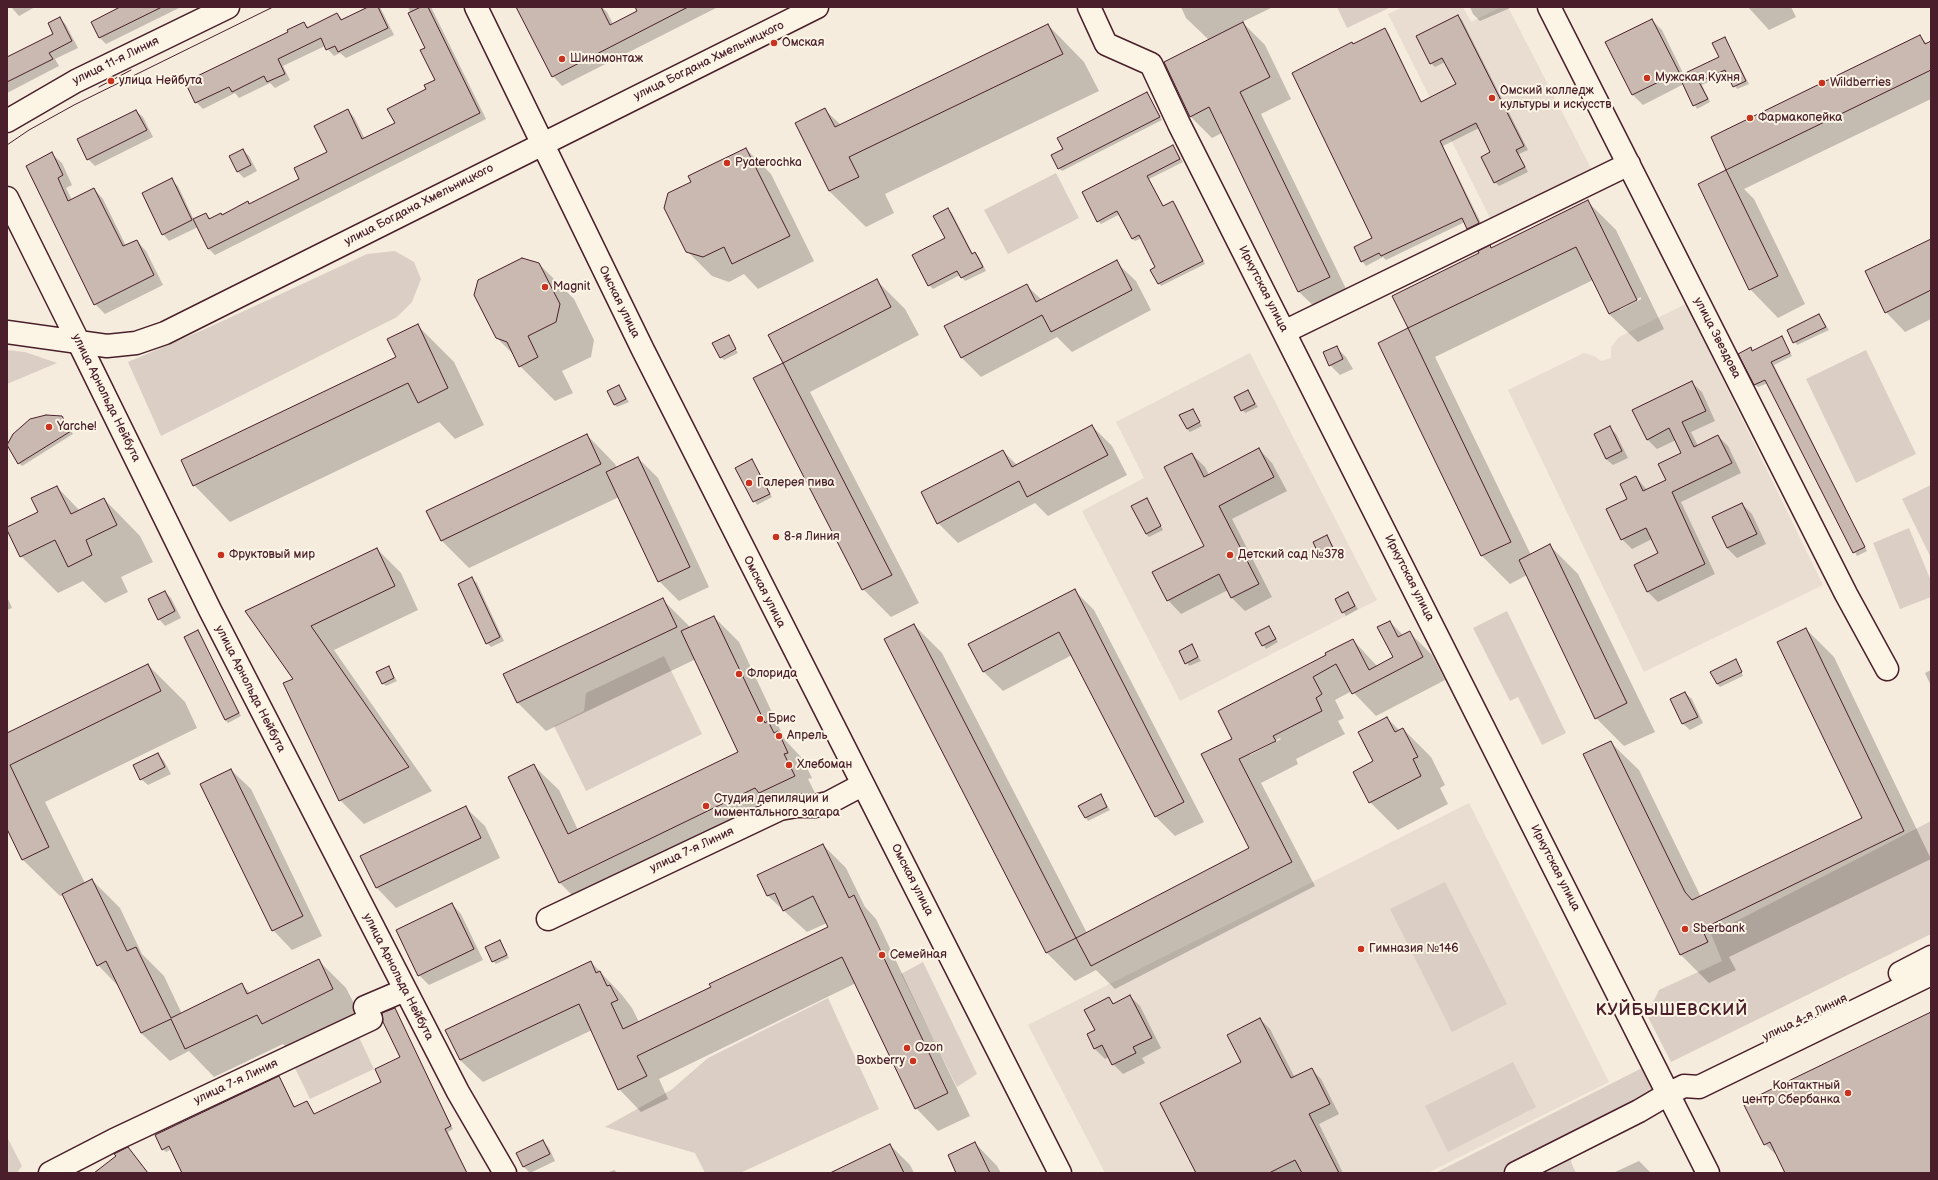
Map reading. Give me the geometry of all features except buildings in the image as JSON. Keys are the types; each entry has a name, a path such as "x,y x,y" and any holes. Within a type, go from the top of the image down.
{"street":[{"name":"улица 11-я Линия","path":"7,121 76,81 228,7"},
{"name":"Омская улица","path":"476,7 639,343 1060,1173"},
{"name":"улица Богдана Хмельницкого","path":"7,332 107,346 136,343 165,332 817,7"},
{"name":"Иркутская улица","path":"1089,7 1106,44 1151,64 1179,124 1284,332 1676,1090 1708,1173"},
{"name":"улица Звездова","path":"1549,7 1846,594 1887,669"},
{"path":"1284,332 1629,164"},
{"name":"улица Арнольда Нейбута","path":"7,198 210,610 458,1092 505,1173"},
{"name":"улица 7-я Линия","path":"548,919 780,809 797,806 815,806 828,803 862,785"},
{"name":"улица 4-я Линия","path":"1516,1173 1639,1111 1676,1090 1692,1074 1931,957"},
{"name":"улица 4-я Линия","path":"1676,1090 1698,1087 1931,974"},
{"name":"улица 7-я Линия","path":"50,1173 114,1140 371,1019 365,1006 405,990"}],"shaded area":[{"path":"1337,7 1391,7 1347,28"},
{"name":"Омский колледж культуры и искусств","path":"1403,7 1463,7 1471,22 1501,7 1508,7 1594,174 1493,224 1388,14"},
{"path":"1056,173 1079,218 1008,254 984,210"},
{"path":"395,251 414,262 421,279 412,302 397,317 161,436 128,362 203,330 367,254"},
{"path":"1686,304 1823,585 1644,672 1508,390 1584,353 1594,356 1601,361 1611,358 1611,347 1619,337"},
{"path":"7,350 25,352 57,363 7,384"},
{"path":"1866,350 1916,454 1856,483 1806,379"},
{"name":"Детский сад №378","path":"1250,353 1377,600 1180,701 1082,511 1144,478 1116,422"},
{"path":"1931,485 1931,558 1902,499"},
{"path":"1909,528 1931,581 1931,597 1900,609 1873,543"},
{"path":"1507,611 1566,733 1542,745 1518,697 1510,701 1473,628"},
{"path":"664,656 702,734 586,791 554,726 584,711 586,693"},
{"name":"Гимназия №146","path":"1469,803 1609,1082 1428,1173 1105,1173 1028,1025"},
{"path":"1931,821 1931,934 1671,1062 1647,1015 1659,990 1722,961 1711,934"},
{"path":"1445,882 1507,1004 1452,1032 1390,909"},
{"path":"923,962 977,1074 957,1087 901,974"},
{"path":"828,998 879,1109 740,1173 705,1173 695,1153 605,1127 671,1090 708,1058"},
{"path":"357,1033 374,1069 310,1099 293,1064"},
{"path":"1513,1062 1536,1107 1448,1152 1425,1106"},
{"path":"1644,1067 1663,1103 1574,1150 1571,1162 1576,1173 1435,1173"},
{"path":"7,1137 22,1166 17,1173 7,1173"}],"tram line":[{"path":"7,145 29,130 74,105 273,7"},
{"path":"99,87 131,70"}],"place":[{"name":"Омская","path":"774,43"},
{"name":"Шиномонтаж","path":"562,59"},
{"name":"Мужская Кухня","path":"1647,78"},
{"name":"улица Нейбута","path":"111,81"},
{"name":"Wildberries","path":"1822,83"},
{"name":"Омский колледж культуры и искусств","path":"1492,98"},
{"name":"Фармакопейка","path":"1750,118"},
{"name":"Pyaterochka","path":"727,163"},
{"name":"Magnit","path":"545,287"},
{"name":"Yarche!","path":"49,427"},
{"name":"Галерея пива","path":"749,483"},
{"name":"8-я Линия","path":"776,537"},
{"name":"Фруктовый мир","path":"221,555"},
{"name":"Детский сад №378","path":"1230,555"},
{"name":"Флорида","path":"739,674"},
{"name":"Брис","path":"760,719"},
{"name":"Апрель","path":"779,736"},
{"name":"Хлебоман","path":"789,765"},
{"name":"Студия депиляции и моментального загара","path":"706,806"},
{"name":"Sberbank","path":"1685,929"},
{"name":"Гимназия №146","path":"1361,949"},
{"name":"Семейная","path":"882,955"},
{"name":"Ozon","path":"907,1048"},
{"name":"Boxberry","path":"913,1061"},
{"name":"Контактный центр Сбербанка","path":"1848,1093"}],"district":[{"name":"КУЙБЫШЕВСКИЙ","path":"1672,1011"}]}
